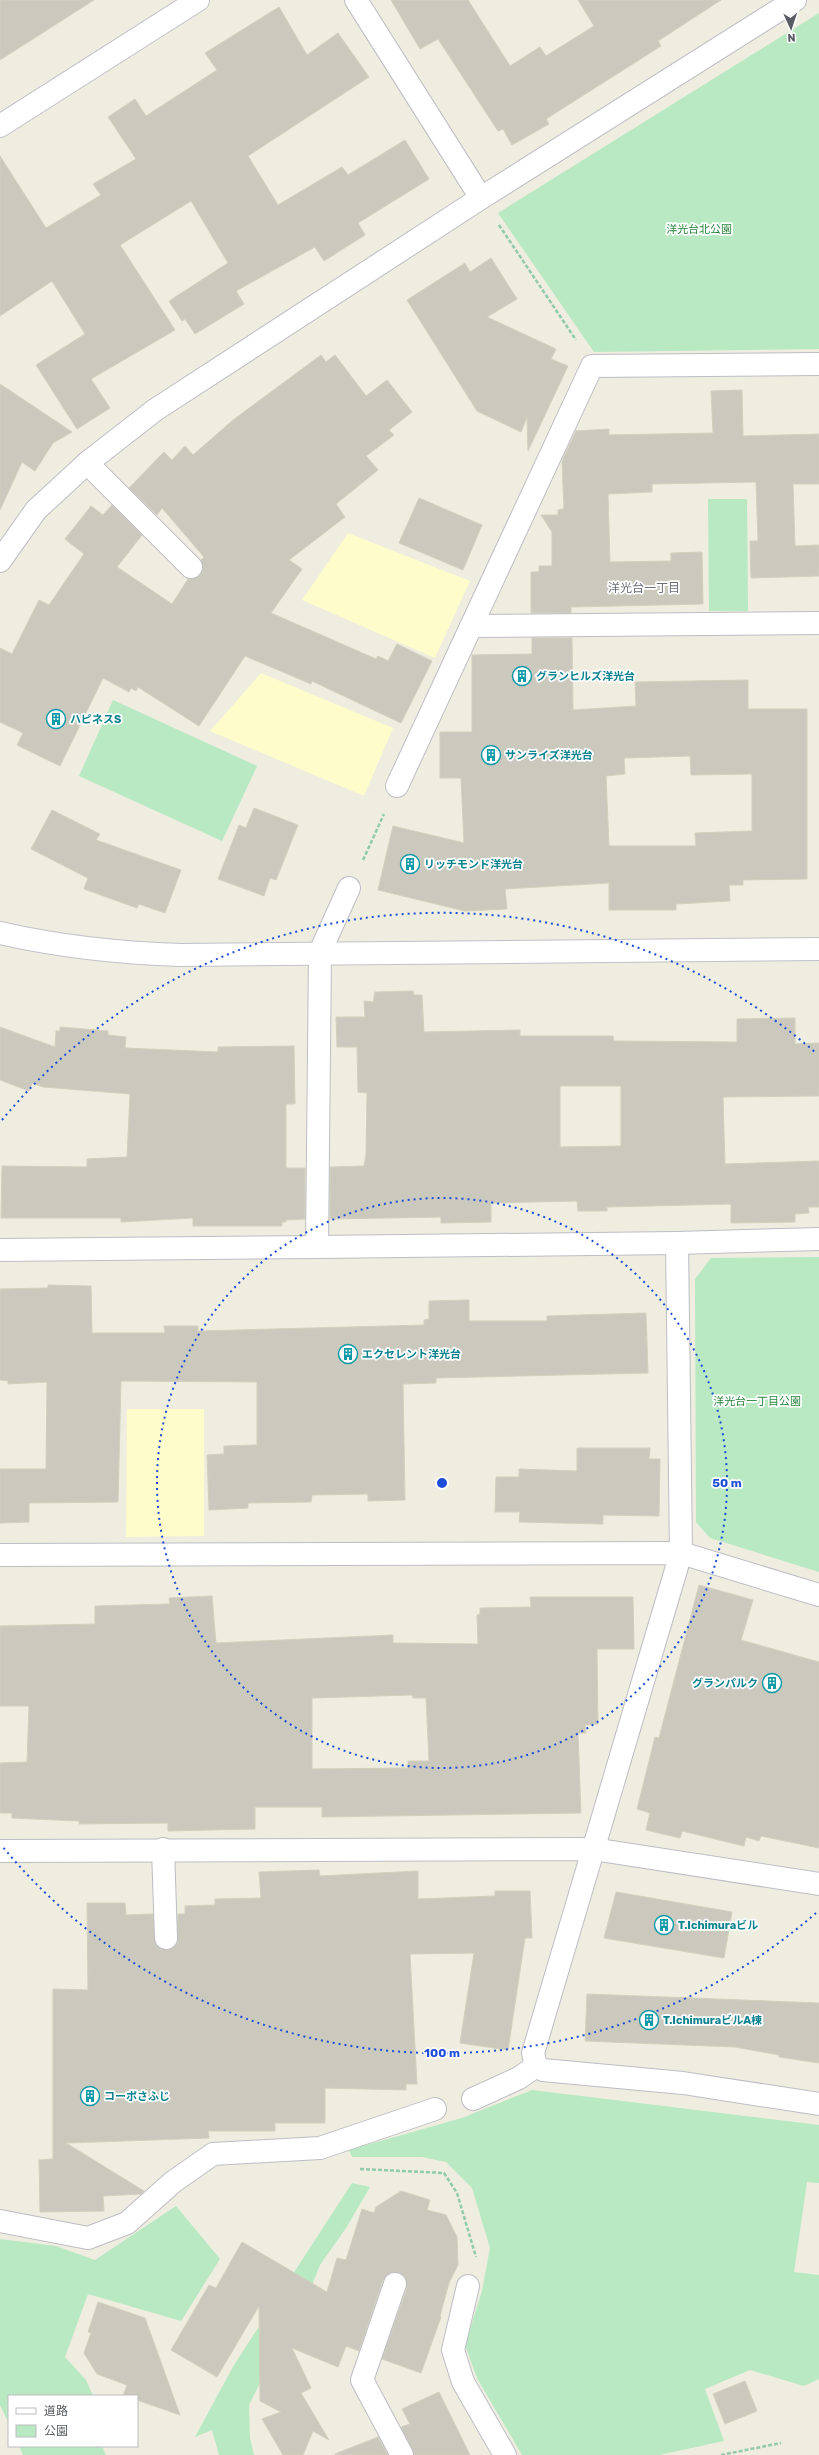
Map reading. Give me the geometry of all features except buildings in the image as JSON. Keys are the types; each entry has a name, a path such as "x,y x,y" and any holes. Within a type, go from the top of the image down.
{"street":[{"path":"0,126 198,0"},
{"path":"356,0 481,198"},
{"path":"0,561 36,510 87,463 155,410 481,198 795,0"},
{"path":"398,786 592,366 819,364"},
{"path":"87,463 191,567"},
{"path":"471,626 819,623"},
{"path":"317,1247 320,952 349,888"},
{"path":"0,933 48,944 112,952 181,955 320,952 819,949"},
{"path":"0,1250 677,1243 819,1239"},
{"path":"677,1243 681,1553 533,2053 536,2066 543,2070 683,2083 819,2104"},
{"path":"0,1554 681,1553 819,1595"},
{"path":"163,1849 166,1938"},
{"path":"0,1851 163,1849 593,1849 819,1884"},
{"path":"473,2099 519,2078 536,2066"},
{"path":"0,2221 88,2238 127,2223 173,2182 213,2154 320,2148 435,2109"},
{"path":"395,2284 362,2380 402,2455"},
{"path":"468,2286 453,2350 464,2382 505,2455"}],"path":[{"path":"481,198 592,366"},
{"path":"349,888 398,786"},
{"path":"320,2148 360,2169 444,2173 457,2193 476,2256 468,2286"},
{"path":"721,2455 781,2443"}],"green space":[{"name":"洋光台北公園","path":"819,13 819,349 594,352 498,213"},
{"path":"708,499 747,499 748,611 709,611"},
{"path":"113,700 257,766 222,841 79,776"},
{"name":"洋光台一丁目公園","path":"819,1257 819,1572 710,1538 696,1522 695,1279 711,1258"},
{"path":"532,2090 819,2125 819,2183 807,2182 794,2272 819,2275 819,2379 804,2386 750,2370 705,2389 724,2441 659,2455 522,2455 477,2378 465,2345 482,2291 490,2248 472,2188 446,2162 422,2157 352,2157 349,2150 462,2118"},
{"path":"352,2183 370,2187 346,2228 320,2265 285,2352 261,2381 249,2405 250,2438 254,2455 219,2455 212,2430 195,2437 234,2365"},
{"path":"176,2206 220,2259 181,2321 88,2294 65,2357 86,2380 93,2395 8,2395 8,2422 0,2405 0,2239 56,2246 95,2260"},
{"path":"19,2447 102,2447 106,2455 23,2455"}],"sand":[{"path":"348,533 470,581 435,658 302,600"},
{"path":"261,673 393,728 364,796 210,731"},
{"path":"127,1409 204,1409 204,1536 126,1537"}],"place":[{"name":"グランヒルズ洋光台","path":"522,676"},
{"name":"ハピネスS","path":"56,719"},
{"name":"サンライズ洋光台","path":"491,755"},
{"name":"リッチモンド洋光台","path":"410,864"},
{"name":"エクセレント洋光台","path":"348,1354"},
{"name":"グランパルク","path":"772,1683"},
{"name":"T.Ichimuraビル","path":"664,1925"},
{"name":"T.IchimuraビルA棟","path":"649,2020"},
{"name":"コーポさふじ","path":"90,2096"}],"district":[{"name":"洋光台一丁目","path":"644,588"}]}
